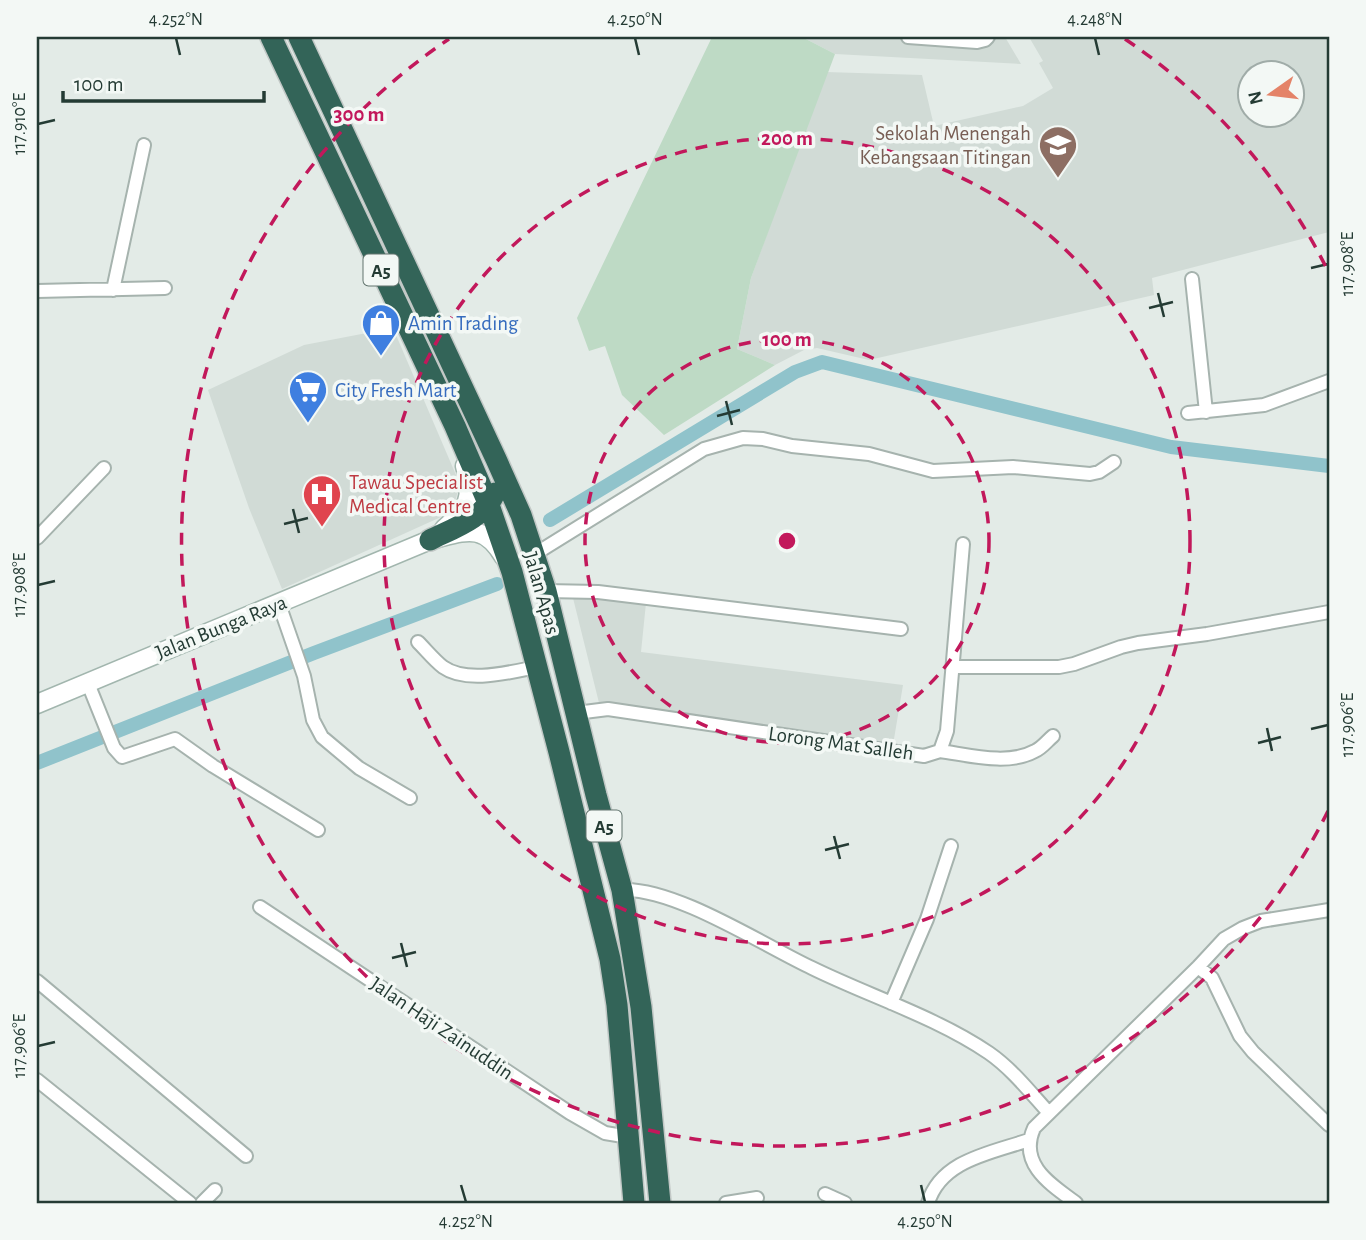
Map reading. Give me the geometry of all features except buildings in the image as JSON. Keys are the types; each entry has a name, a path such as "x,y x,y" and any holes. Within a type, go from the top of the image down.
{"highway":[{"name":"Jalan Apas","path":"271,37 455,426 489,505 512,572 610,959 617,1005 634,1203"},
{"name":"Jalan Apas","path":"299,37 496,459 535,554 622,890 639,994 660,1203"},
{"path":"430,540 479,514 489,505 496,489 496,459"},
{"path":"589,871 594,864 594,853 580,802 585,793 596,795"}],"street":[{"path":"908,37 977,42 988,37"},
{"path":"113,290 144,145"},
{"path":"1192,279 1206,412"},
{"path":"37,291 165,288"},
{"path":"1188,413 1264,405 1329,381"},
{"path":"430,540 468,504 471,485 455,426"},
{"path":"535,554 704,449 743,438 869,454 933,471 1013,467 1090,474 1099,472 1114,462"},
{"path":"37,538 104,468"},
{"path":"430,540 471,530 486,535 497,545 512,572"},
{"name":"Jalan Bunga Raya","path":"37,704 430,540"},
{"name":"Lorong Mat Salleh","path":"576,713 608,709 924,756 940,751 947,731 963,544"},
{"path":"546,591 598,592 901,629"},
{"path":"279,604 304,676 313,720 322,737 359,768 410,798"},
{"path":"953,667 1059,667 1138,643 1207,634 1329,612"},
{"path":"418,642 444,668 472,676 493,676 537,667"},
{"path":"88,681 114,748 122,757 162,741 175,739 213,766 318,830"},
{"path":"940,751 1003,758 1018,757 1036,751 1052,736"},
{"path":"891,1003 926,919 950,846"},
{"path":"622,890 647,891 691,908 987,1052 1000,1062 1048,1113"},
{"name":"Jalan Haji Zainuddin","path":"260,906 570,1113 605,1133 629,1137"},
{"path":"1076,1203 1041,1175 1033,1163 1029,1140 1034,1128 1224,939 1261,921 1329,910"},
{"path":"1198,967 1212,978 1222,993 1240,1036 1253,1052 1329,1125"},
{"path":"37,981 246,1156"},
{"path":"37,1080 190,1203"},
{"path":"928,1203 936,1183 948,1171 980,1156 1029,1140"},
{"path":"202,1203 215,1189"},
{"path":"825,1194 845,1203"},
{"path":"726,1203 757,1198"}],"shaded area":[{"path":"802,37 1005,37 1021,64 835,54"},
{"name":"Sekolah Menengah Kebangsaan Titingan","path":"1029,37 1329,37 1329,232 1152,278 1154,295 869,360 817,348 804,350 775,365 737,349 751,278 826,72 922,75 934,126 1023,106 1053,88 1039,63 1043,61"},
{"path":"393,328 456,475 458,491 452,512 282,589 249,508 208,390 304,345"},
{"path":"572,594 646,603 641,652 903,685 891,757 602,715"}],"green space":[{"path":"712,37 802,37 835,54 751,278 737,349 775,365 664,435 622,395 605,346 589,351 577,318"}],"waterway":[{"path":"550,520 795,372 822,362 1171,447 1329,466"},
{"path":"37,763 497,584"}],"place":[{"name":"Sekolah Menengah Kebangsaan Titingan","path":"1058,179"},
{"name":"Amin Trading","path":"381,357"},
{"name":"City Fresh Mart","path":"308,424"},
{"name":"Tawau Specialist Medical Centre","path":"322,528"}]}
